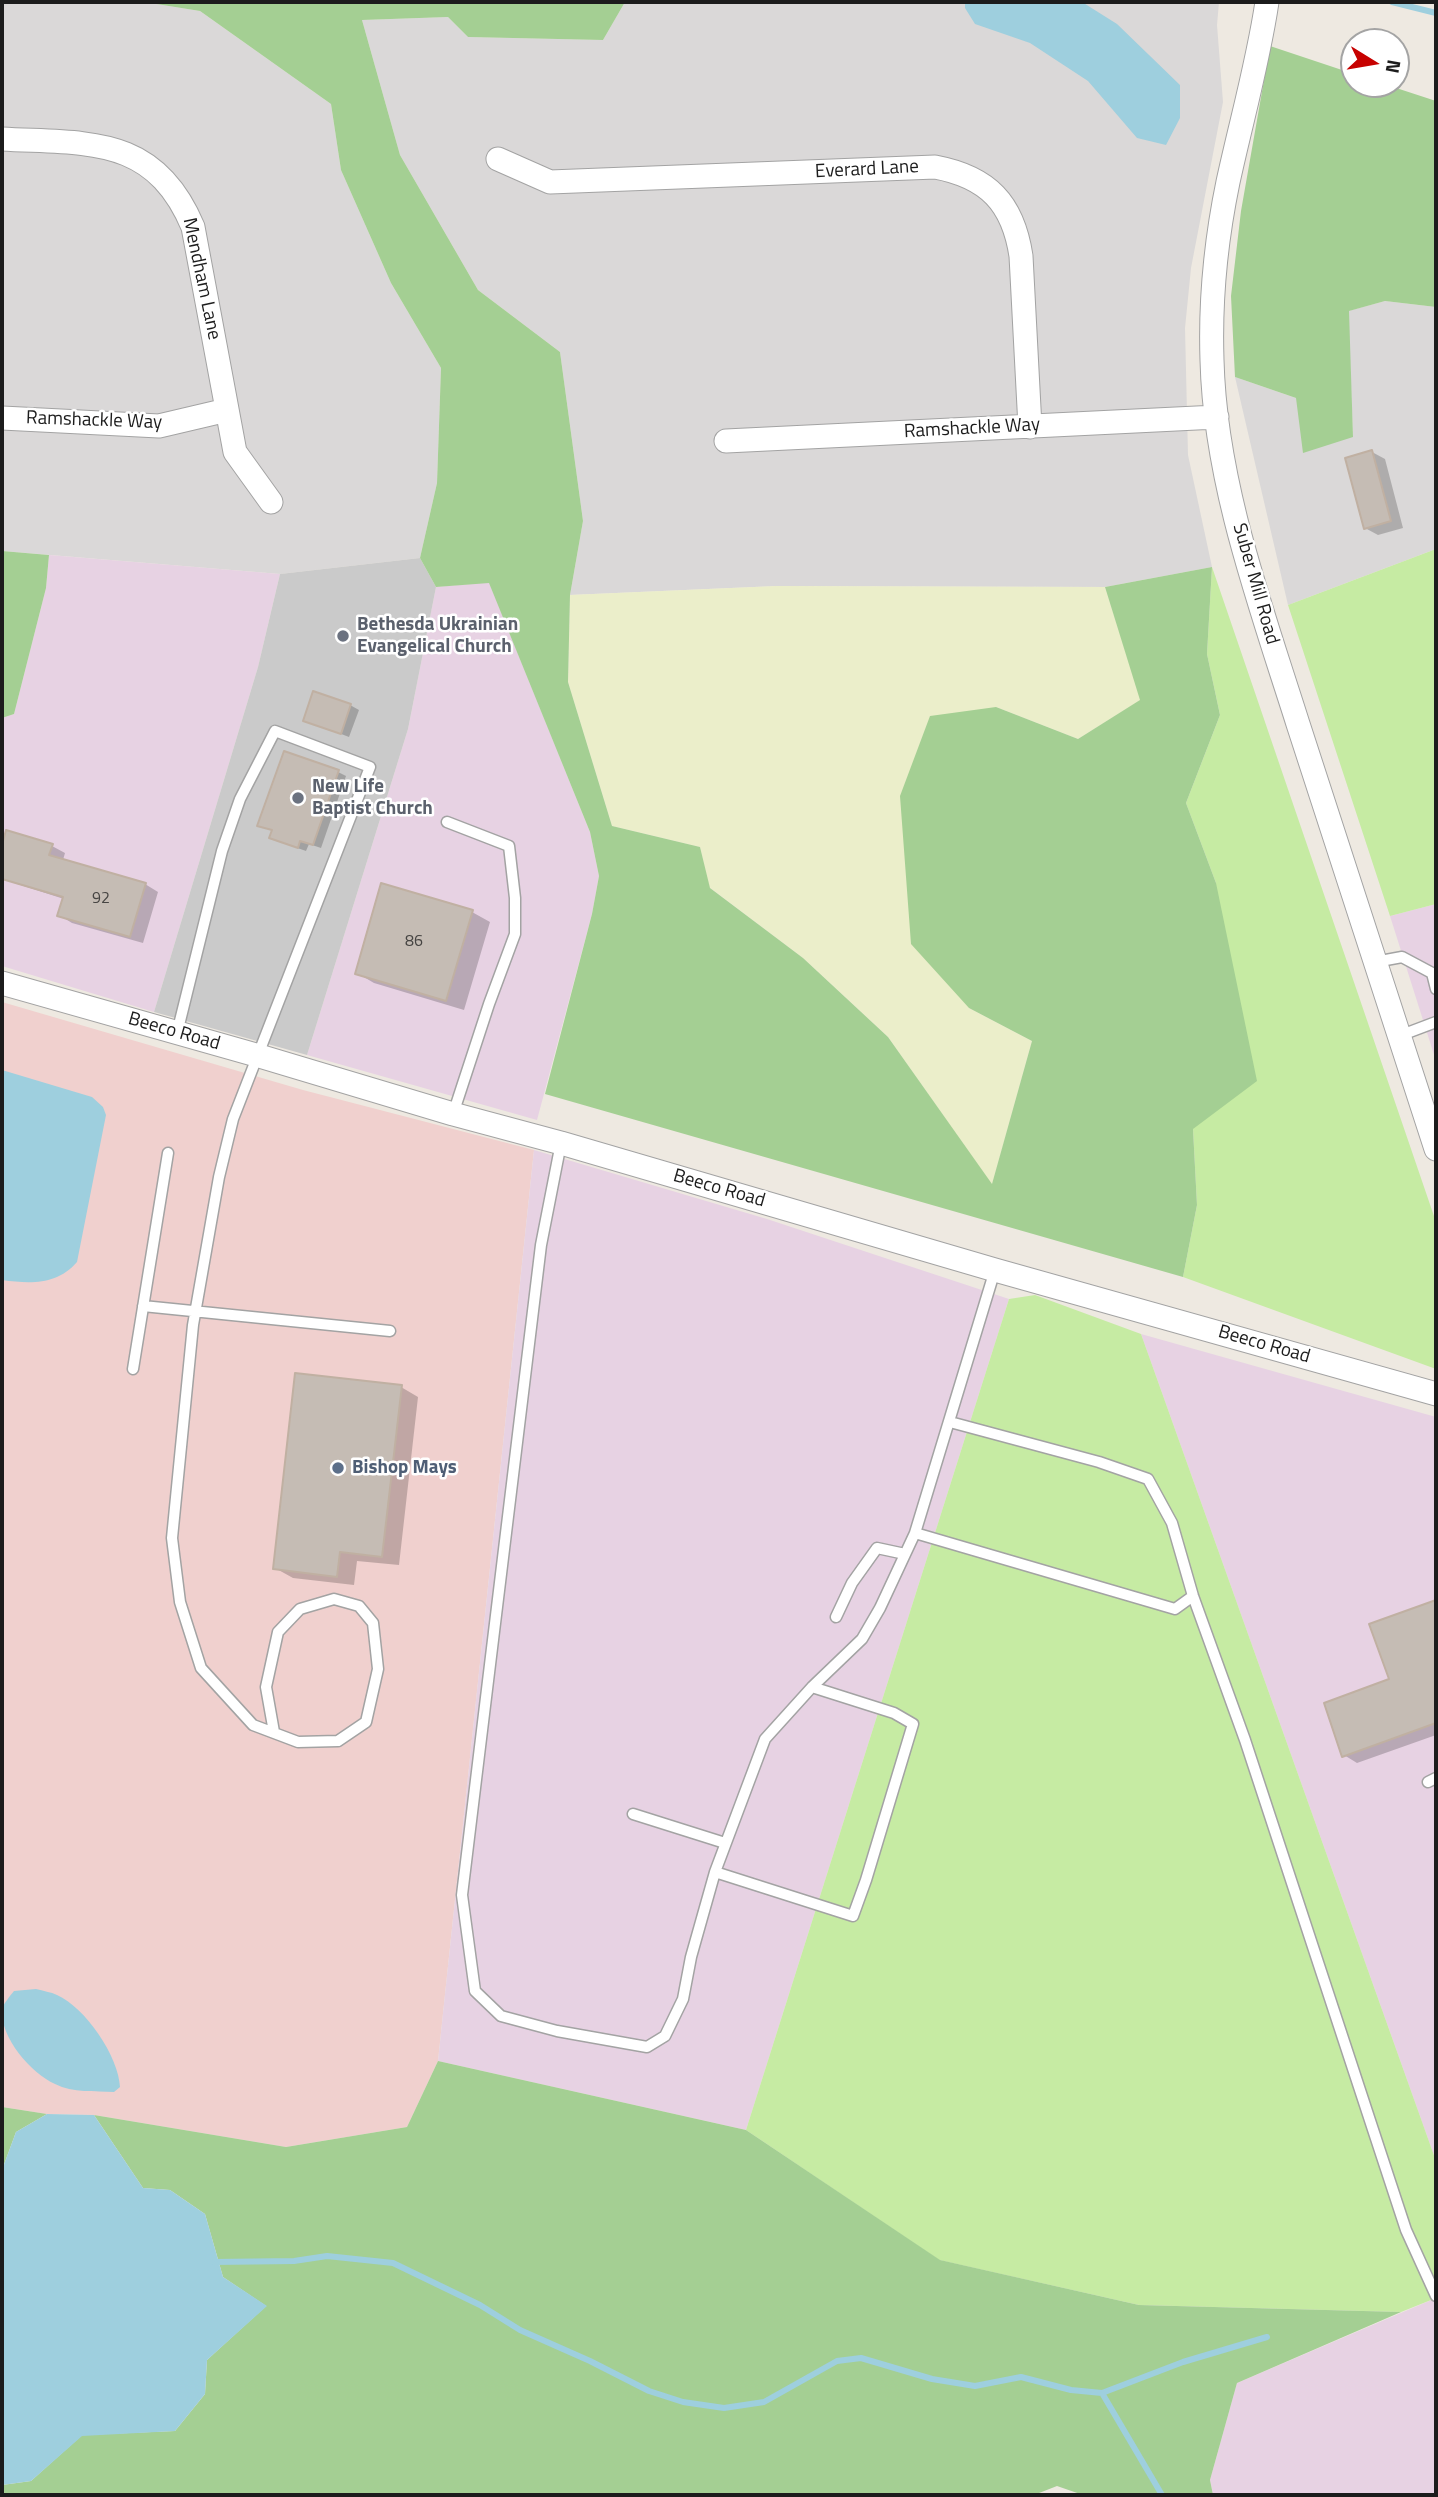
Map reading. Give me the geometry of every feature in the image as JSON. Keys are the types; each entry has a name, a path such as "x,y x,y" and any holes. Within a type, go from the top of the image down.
{"street":[{"name":"Suber Mill Road","path":"1267,2 1218,243 1212,299 1212,362 1217,417 1229,491 1241,541 1436,1149"},
{"name":"Mendham Lane","path":"2,139 113,148 152,167 166,180 186,209 193,227 235,452 271,502"},
{"name":"Everard Lane","path":"498,159 550,182 935,167 968,176 997,197 1010,215 1018,237 1030,426"},
{"name":"Ramshackle Way","path":"2,418 159,426 227,410"},
{"name":"Ramshackle Way","path":"726,441 1217,417"},
{"name":"Beeco Road","path":"2,983 995,1270 1436,1394"}],"lane":[{"path":"177,1032 222,851 240,799 275,730 370,767 233,1119 219,1177 195,1311 172,1538 180,1602 201,1668 253,1725 298,1742 338,1741 366,1723 378,1670 373,1623 359,1606 334,1598 300,1609 278,1632 266,1687 274,1732"},
{"path":"447,822 509,846 515,898 515,934 453,1114"},
{"path":"1375,962 1402,957 1432,974 1436,989"},
{"path":"1399,1037 1436,1022"},
{"path":"561,1143 541,1245 463,1895 475,1991 501,2016 557,2031 647,2047 665,2036 683,1999 691,1957 715,1872 765,1739 812,1687 862,1639 880,1608 915,1533 995,1270"},
{"path":"133,1369 168,1153"},
{"path":"143,1306 390,1331"},
{"path":"950,1422 1099,1462 1148,1479 1172,1523 1193,1596 1245,1740 1406,2230 1436,2296"},
{"path":"915,1533 1175,1609 1193,1596"},
{"path":"836,1617 852,1583 877,1548 905,1554"},
{"path":"715,1872 853,1916 913,1724 894,1713 812,1687"},
{"path":"633,1814 725,1843"}],"shaded area":[{"path":"2,2 144,2 200,11 331,104 341,170 391,283 441,368 437,483 420,558 280,574 2,551"},
{"path":"625,2 1219,2 1217,25 1223,102 1191,268 1185,328 1188,455 1212,567 1105,587 777,586 570,595 583,521 560,352 478,290 400,155 362,20 448,17 468,37 603,40"},
{"path":"1385,301 1436,307 1436,549 1288,605 1235,377 1296,398 1353,436 1348,311"},
{"path":"49,555 280,574 258,667 154,1012 2,966 2,718 14,714 46,588"},
{"path":"420,558 436,587 408,729 307,1055 154,1012 258,667 280,574"},
{"path":"489,582 590,832 599,876 592,914 537,1120 307,1055 408,729 436,587"},
{"path":"1436,904 1436,1061 1390,916"},
{"path":"2,1002 303,1090 534,1150 438,2061 407,2127 286,2147 94,2115 47,2114 2,2107"},
{"path":"534,1150 767,1219 1009,1299 746,2130 438,2061"},
{"path":"1141,1334 1436,1417 1436,2161"},
{"path":"1436,2298 1436,2495 1213,2495 1210,2480 1237,2383"}],"green space":[{"path":"144,2 625,2 603,40 468,37 448,17 362,20 400,155 478,290 560,352 583,521 570,595 568,682 612,826 700,847 710,888 803,958 888,1037 992,1184 1032,1041 969,1008 911,944 900,796 930,716 996,707 1078,739 1140,700 1105,587 1212,567 1207,654 1220,715 1186,803 1216,883 1257,1081 1193,1129 1197,1205 1183,1277 545,1094 592,914 599,876 590,832 489,583 436,587 420,558 437,483 441,368 391,283 341,170 331,104 200,11"},
{"path":"1270,46 1340,69 1340,98 1410,98 1410,92 1436,101 1436,307 1385,301 1349,311 1353,437 1303,453 1296,398 1235,377 1231,296 1241,211"},
{"path":"1436,549 1436,904 1390,916 1288,605"},
{"path":"2,551 49,555 46,588 14,714 2,718"},
{"path":"1212,567 1436,1222 1436,1369 1183,1277 1197,1205 1193,1129 1216,883 1186,803 1220,715 1207,654"},
{"path":"777,586 1105,587 1141,700 1078,739 996,707 969,1008 1032,1041 992,1185 888,1037 803,958 709,887 700,847 612,826 568,682 570,595"},
{"path":"1035,1295 1141,1334 1436,2161 1436,2298 1401,2312 1139,2305 939,2260 746,2130 1009,1299"},
{"path":"438,2061 746,2130 940,2260 1139,2305 1401,2312 1237,2383 1210,2480 1213,2495 1083,2495 1057,2486 1034,2495 2,2495 2,2485 31,2481 82,2435 175,2431 205,2394 207,2360 266,2306 223,2277 205,2214 170,2190 143,2188 94,2115 286,2147 407,2127"},
{"path":"2,2107 47,2114 16,2132 2,2170"}],"water":[{"path":"965,2 1082,2 1117,24 1180,85 1180,118 1166,145 1137,138 1088,81 1030,43 975,24 965,8"},
{"path":"2,1070 92,1097 103,1107 106,1115 77,1262 61,1275 43,1281 2,1280"},
{"path":"36,1989 68,2001 99,2034 118,2075 120,2087 114,2092 62,2087 36,2072 19,2053 6,2031 2,2009 14,1991"},
{"path":"47,2114 94,2115 143,2188 170,2190 205,2214 223,2277 267,2306 207,2360 205,2394 175,2431 82,2436 31,2481 2,2485 2,2170 16,2132"}],"building":[{"path":"1372,450 1391,521 1364,529 1345,458"},
{"path":"313,691 351,704 341,734 303,721"},
{"name":"New Life Baptist Church","path":"284,751 339,770 313,845 300,841 298,848 269,838 272,830 257,826"},
{"path":"6,830 53,844 49,855 146,883 130,937 57,916 63,897 2,879 2,845"},
{"path":"381,883 473,910 446,1001 355,974"},
{"name":"Bishop Mays","path":"295,1373 402,1385 382,1557 340,1552 337,1577 273,1569"},
{"path":"1436,1600 1436,1723 1342,1757 1324,1703 1389,1679 1369,1624"}],"waterway":[{"path":"1392,2 1436,13"},
{"path":"213,2262 294,2261 327,2256 393,2263 480,2305 520,2330 649,2391 683,2402 724,2408 764,2402 837,2361 861,2358 932,2379 975,2386 1021,2377 1071,2390 1102,2393 1183,2362 1267,2337"},
{"path":"1102,2393 1162,2495"}],"place":[{"name":"Bethesda Ukrainian Evangelical Church","path":"343,636"},
{"name":"New Life Baptist Church","path":"298,798"},
{"name":"Bishop Mays","path":"338,1468"}]}
